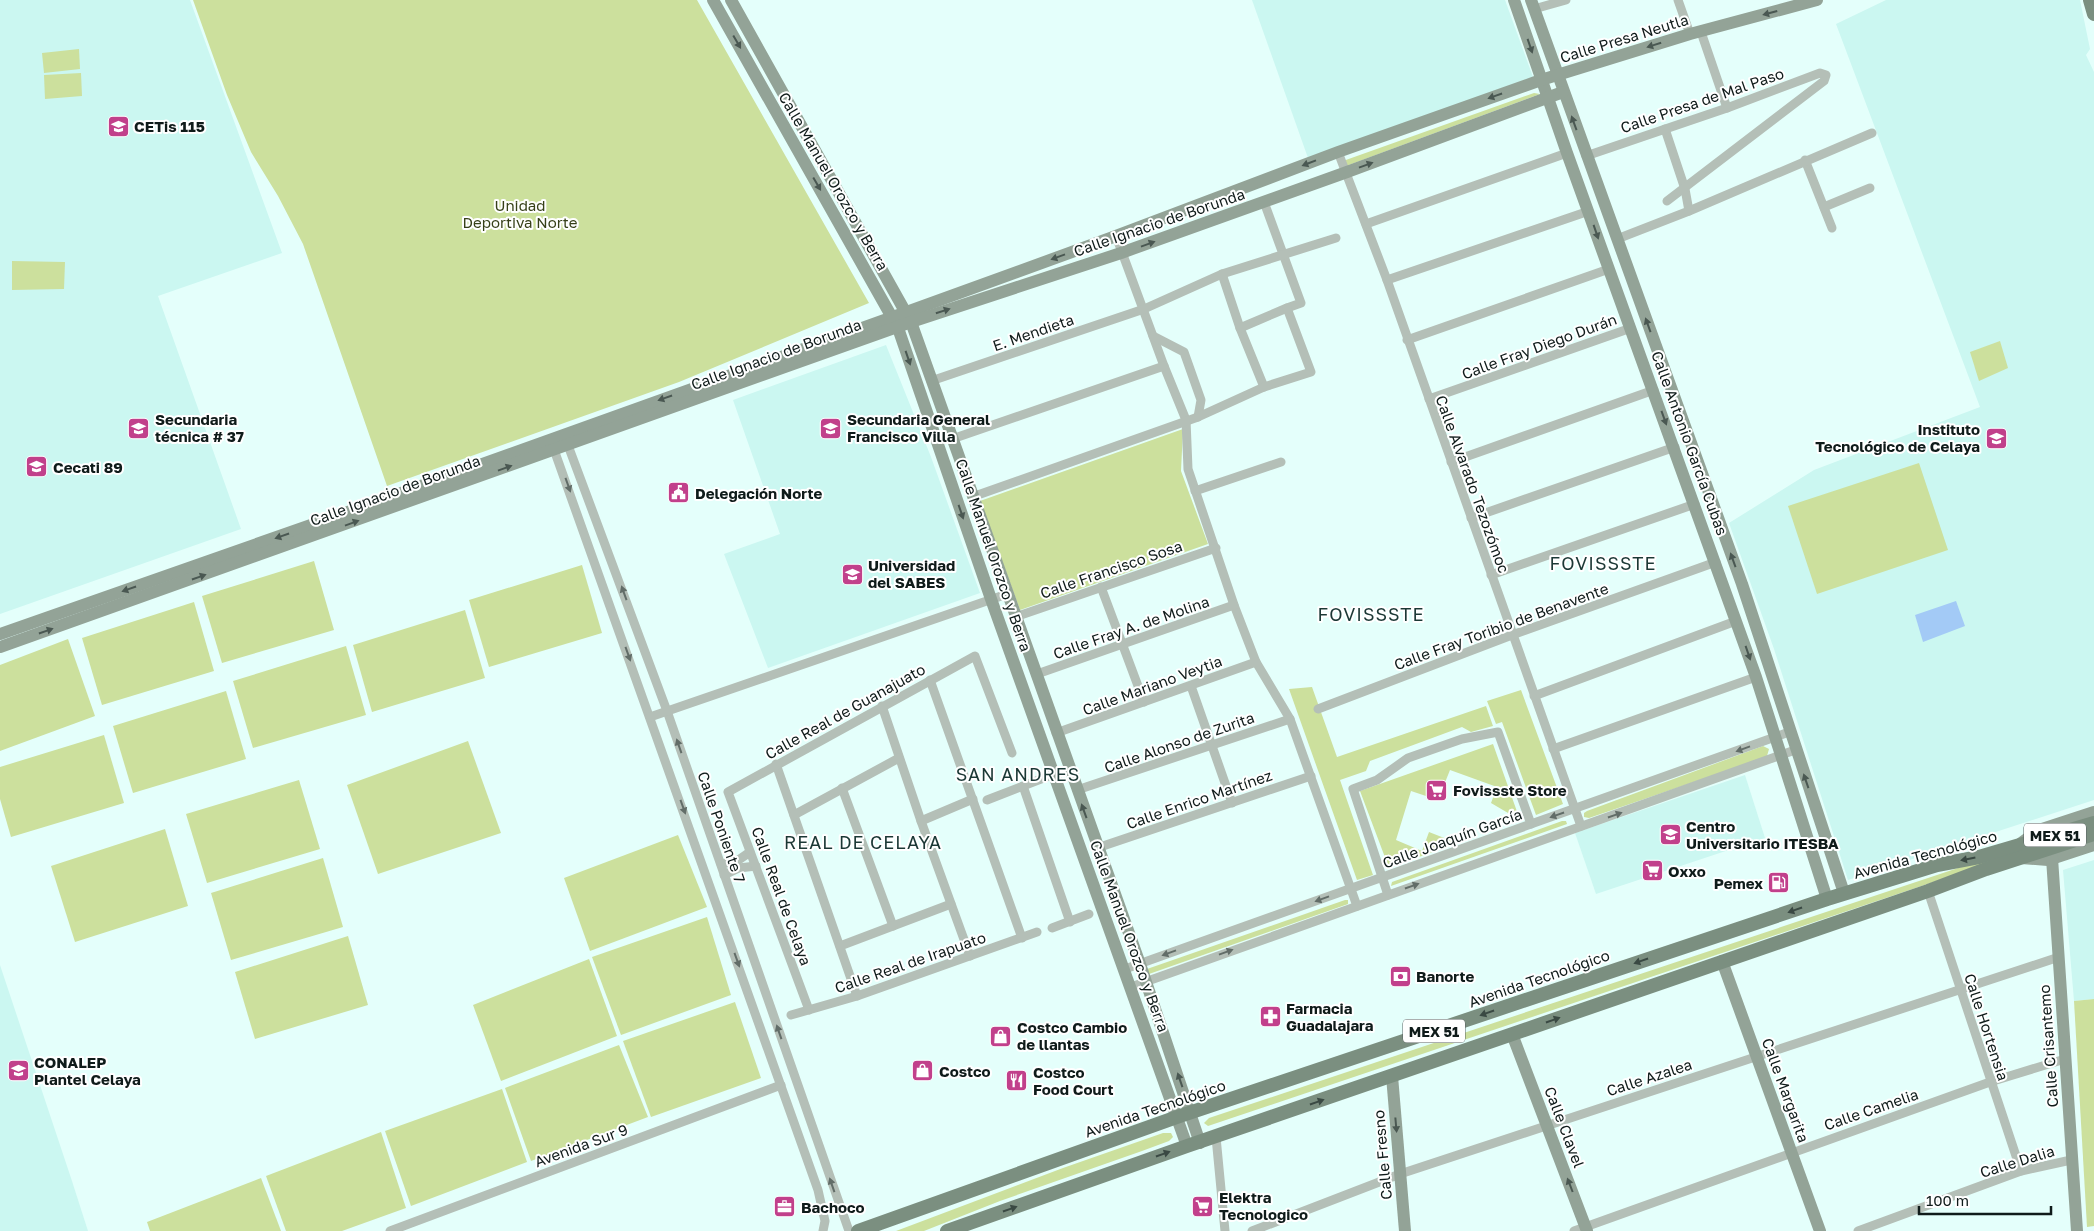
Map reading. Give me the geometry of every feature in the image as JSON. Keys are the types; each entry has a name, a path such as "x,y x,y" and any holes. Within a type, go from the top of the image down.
{"main road":[{"path":"2090,0 2094,14"},
{"name":"Avenida Tecnológico","path":"947,1231 979,1225 1194,1144 1928,891 2094,823"},
{"name":"Avenida Tecnológico","path":"858,1231 1191,1112 1844,893 1937,865 2017,853 2094,834"}],"street":[{"name":"Calle Manuel Orozco y Berra","path":"713,0 895,323 991,599 1177,1117 1194,1144"},
{"name":"Calle Manuel Orozco y Berra","path":"731,0 909,317 1146,981 1191,1112 1194,1144"},
{"name":"Calle Antonio García Cubas","path":"1514,0 1567,154 1756,676 1827,899"},
{"path":"1533,5 1566,0"},
{"path":"1678,0 1695,33 1727,108"},
{"name":"Calle Presa Neutla","path":"1558,75 1695,33 1817,0"},
{"name":"Calle Antonio García Cubas","path":"1533,5 1742,584 1789,732 1844,893"},
{"name":"Calle Presa de Mal Paso","path":"1586,156 1727,108 1820,73 1826,75 1824,81 1685,189"},
{"name":"Calle Ignacio de Borunda","path":"0,648 566,440 895,323 1116,236 1338,152 1558,75"},
{"name":"Calle Ignacio de Borunda","path":"909,317 1121,253 1563,92"},
{"path":"1665,129 1685,189 1689,211"},
{"path":"1616,239 1689,211 1872,133"},
{"name":"Calle Alvarado Tezozómoc","path":"1338,152 1387,280 1581,826"},
{"path":"1366,224 1567,154"},
{"path":"1805,160 1832,228"},
{"path":"1824,207 1870,188"},
{"path":"1667,201 1685,189"},
{"path":"1240,328 1301,303 1264,202"},
{"path":"1387,280 1589,211"},
{"path":"1116,236 1186,420 1188,469 1234,606 1256,662 1290,719 1358,906"},
{"name":"E. Mendieta","path":"932,381 1144,309 1222,274 1336,238"},
{"path":"1407,340 1609,269"},
{"path":"1222,274 1240,328 1264,386"},
{"path":"972,497 1198,416 1264,386 1311,372 1287,308"},
{"name":"Calle Fray Diego Durán","path":"1429,400 1631,328"},
{"path":"1153,336 1184,352 1201,400 1198,416"},
{"path":"952,439 1164,366"},
{"path":"1451,462 1654,390"},
{"name":"Calle Poniente 7","path":"566,440 667,711 848,1231"},
{"name":"Calle Ignacio de Borunda","path":"0,634 348,512 553,445"},
{"name":"Calle Poniente 7","path":"553,445 782,1085 818,1190 825,1221 823,1231"},
{"path":"1471,518 1674,447"},
{"path":"1196,491 1281,462"},
{"path":"1491,575 1695,504"},
{"name":"Calle Francisco Sosa","path":"1015,617 1216,548"},
{"name":"Calle Fray Toribio de Benavente","path":"1318,709 1512,635 1716,562"},
{"path":"1725,590 1742,584"},
{"path":"1101,587 1144,702"},
{"path":"650,717 1007,594"},
{"name":"Calle Fray A. de Molina","path":"1037,674 1234,606"},
{"path":"1534,696 1736,621"},
{"name":"Calle Real de Guanajuato","path":"728,792 975,656 1012,754"},
{"name":"Calle Mariano Veytia","path":"1056,733 1256,662"},
{"path":"1553,749 1756,676"},
{"path":"930,680 1022,938"},
{"path":"1191,686 1232,803"},
{"path":"882,706 920,821 970,956"},
{"name":"Calle Alonso de Zurita","path":"1077,790 1290,719"},
{"path":"1388,895 1354,789 1377,780 1408,758 1462,739 1498,732 1531,824"},
{"name":"Calle Joaquín García","path":"1125,969 1789,732"},
{"name":"Calle Joaquín García","path":"1131,987 1795,750"},
{"path":"794,815 899,758"},
{"path":"776,764 857,996"},
{"path":"987,800 1054,774"},
{"name":"Calle Enrico Martínez","path":"1097,848 1311,776"},
{"path":"1023,786 1070,922"},
{"path":"842,788 893,926"},
{"name":"Calle Real de Celaya","path":"728,792 809,1010"},
{"path":"920,821 973,799"},
{"path":"1797,804 1812,800"},
{"path":"2017,853 2039,830 2094,812"},
{"path":"2017,853 2048,860 2094,845"},
{"path":"721,864 737,861 750,852"},
{"name":"Calle Crisantemo","path":"2052,858 2077,1231"},
{"path":"724,875 740,868 756,866"},
{"name":"Calle Hortensia","path":"1928,891 2021,1171"},
{"path":"840,946 951,904"},
{"path":"1052,928 1089,914"},
{"name":"Calle Real de Irapuato","path":"791,1015 857,996 1037,932"},
{"name":"Calle Azalea","path":"1252,1231 1400,1174 2059,956"},
{"name":"Calle Margarita","path":"1722,961 1820,1231"},
{"name":"Calle Clavel","path":"1512,1034 1547,1125 1582,1230"},
{"name":"Calle Camelia","path":"1582,1230 1791,1152 1990,1082 2065,1059"},
{"name":"Calle Fresno","path":"1392,1076 1406,1231"},
{"name":"Avenida Sur 9","path":"390,1231 782,1085"},
{"path":"1216,1137 1225,1231"},
{"name":"Calle Dalia","path":"1858,1231 2021,1171 2072,1160"}],"shaded area":[{"path":"0,0 190,0 282,253 158,296 241,529 0,614"},
{"path":"1252,0 1505,0 1533,77 1308,158"},
{"name":"Instituto Tecnológico de Celaya","path":"1886,0 2080,0 2090,49 2086,55 2094,72 2094,800 1848,880 1774,649 1729,523 1814,470 1980,407 1836,24"},
{"path":"886,345 931,457 980,593 768,668 724,554 780,534 733,400"},
{"name":"Centro Universitario ITESBA","path":"1745,775 1765,838 1596,894 1575,833"},
{"path":"2094,860 2094,999 2074,1001 2063,870"},
{"name":"CONALEP Plantel Celaya","path":"0,965 71,1178 88,1231 0,1231"}],"green space":[{"name":"Unidad Deportiva Norte","path":"193,0 697,0 869,303 679,382 387,486 303,244 278,196 251,152 227,95"},
{"path":"79,49 80,69 44,73 42,53"},
{"path":"81,73 82,96 45,99 44,75"},
{"path":"1534,93 1540,94 1346,166 1343,161"},
{"path":"12,261 65,262 64,289 12,290"},
{"path":"2000,341 2008,368 1979,381 1970,352"},
{"path":"1183,429 1181,471 1208,544 1020,610 980,501"},
{"path":"1919,463 1948,550 1817,594 1788,506"},
{"path":"314,561 334,630 222,663 202,596"},
{"path":"582,565 602,633 489,667 469,600"},
{"path":"194,602 214,671 102,705 82,638"},
{"path":"465,610 485,678 372,712 353,645"},
{"path":"68,639 95,716 0,751 0,665"},
{"path":"346,646 366,715 253,748 233,681"},
{"path":"1312,687 1337,757 1486,706 1493,726 1471,732 1462,727 1370,761 1366,771 1340,780 1373,875 1357,880 1289,689"},
{"path":"1521,690 1563,804 1536,815 1502,722 1496,724 1487,701"},
{"path":"226,691 246,759 133,793 113,726"},
{"path":"104,735 124,803 11,837 0,799 0,767"},
{"path":"468,741 501,833 378,874 347,785"},
{"path":"1493,744 1520,820 1491,803 1497,787 1450,770 1438,800 1411,791 1396,840 1422,851 1429,832 1457,843 1389,868 1360,791"},
{"path":"1763,746 1769,749 1767,756 1761,759 1589,818 1584,817 1584,813 1587,811"},
{"path":"299,780 320,849 207,883 186,814"},
{"path":"1566,821 1567,824 1391,886 1392,882"},
{"path":"165,829 188,906 75,942 51,866"},
{"path":"678,835 707,907 590,951 564,878"},
{"path":"323,858 343,927 231,960 211,893"},
{"path":"1982,860 1984,865 1208,1126 1204,1123 1209,1118"},
{"path":"1348,900 1348,904 1149,974 1147,969"},
{"path":"707,917 731,995 621,1035 592,957"},
{"path":"348,936 368,1005 255,1039 235,972"},
{"path":"589,959 617,1036 501,1081 473,1005"},
{"path":"2094,999 2094,1226 2087,1227 2074,1001"},
{"path":"735,1002 761,1078 651,1117 623,1041"},
{"path":"619,1045 648,1117 531,1161 505,1088"},
{"path":"502,1089 527,1162 411,1206 385,1131"},
{"path":"381,1132 406,1208 342,1231 286,1231 266,1176"},
{"path":"1163,1133 1171,1133 1173,1137 1169,1141 1000,1201 924,1231 896,1231 1063,1168"},
{"path":"261,1178 281,1231 150,1231 147,1222"}],"water":[{"path":"1956,601 1965,626 1923,642 1915,615"}],"place":[{"name":"CETis 115","path":"118,126"},
{"name":"Secundaria técnica # 37","path":"139,428"},
{"name":"Secundaria General Francisco Villa","path":"831,428"},
{"name":"Instituto Tecnológico de Celaya","path":"1996,438"},
{"name":"Cecati 89","path":"37,467"},
{"name":"Delegación Norte","path":"679,493"},
{"name":"Universidad del SABES","path":"852,574"},
{"name":"Fovissste Store","path":"1437,790"},
{"name":"Centro Universitario ITESBA","path":"1670,835"},
{"name":"Oxxo","path":"1652,871"},
{"name":"Pemex","path":"1779,883"},
{"name":"Banorte","path":"1400,976"},
{"name":"Farmacia Guadalajara","path":"1270,1017"},
{"name":"Costco Cambio de llantas","path":"1001,1036"},
{"name":"CONALEP Plantel Celaya","path":"18,1071"},
{"name":"Costco","path":"923,1071"},
{"name":"Costco Food Court","path":"1017,1081"},
{"name":"Elektra Tecnologico","path":"1203,1206"},
{"name":"Bachoco","path":"785,1207"}],"district":[{"name":"FOVISSSTE","path":"1603,563"},
{"name":"FOVISSSTE","path":"1371,614"},
{"name":"SAN ANDRES","path":"1018,774"},
{"name":"REAL DE CELAYA","path":"863,842"}]}
